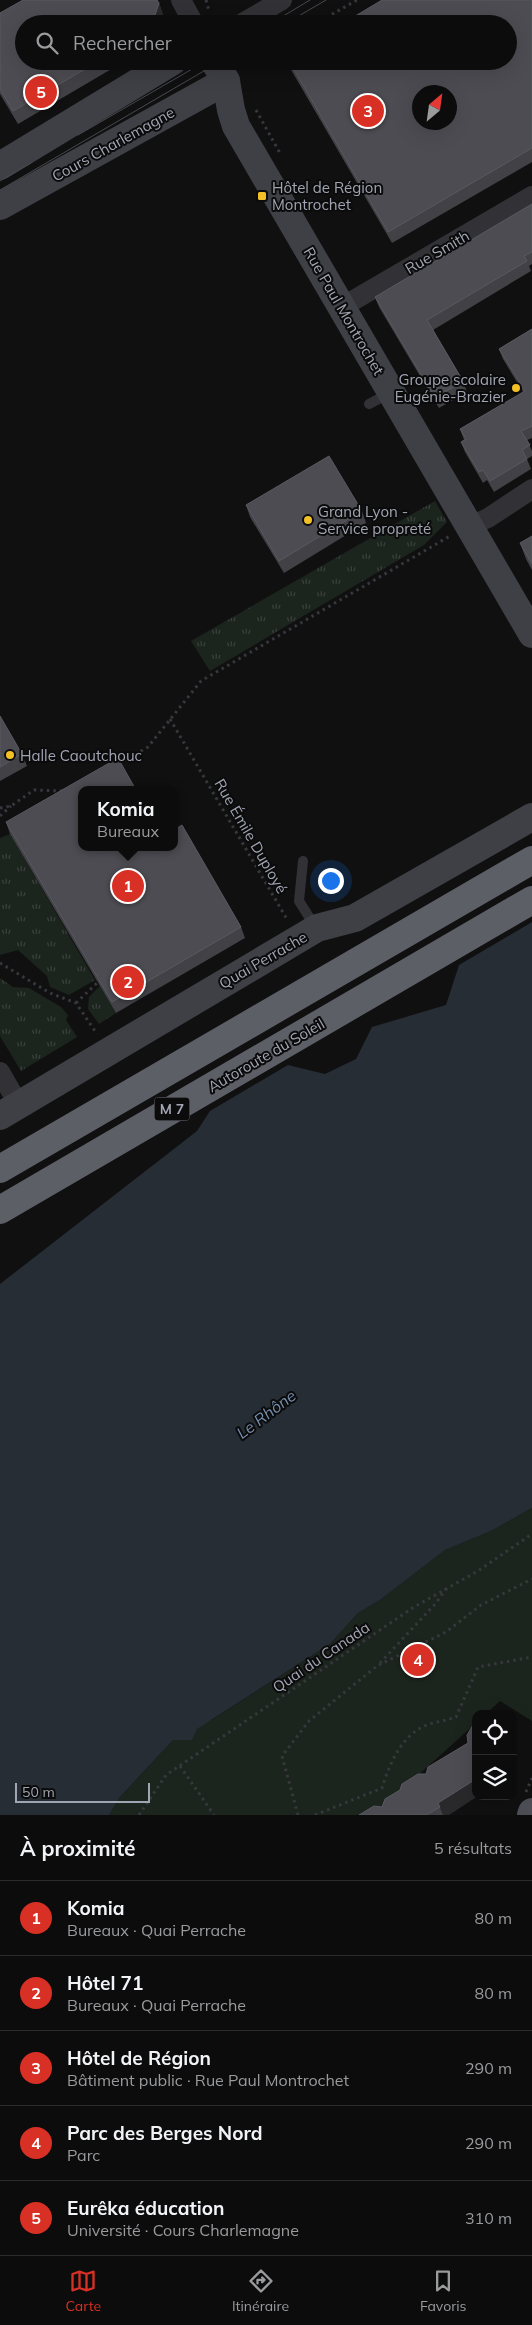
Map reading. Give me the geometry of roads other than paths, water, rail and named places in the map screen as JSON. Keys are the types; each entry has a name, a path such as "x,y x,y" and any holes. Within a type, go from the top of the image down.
{"highway":[{"name":"M 7","path":"0,1169 532,860"},
{"name":"Autoroute du Soleil","path":"0,1210 532,900"},
{"path":"0,1157 79,1122"}],"street":[{"path":"181,0 189,15"},
{"path":"256,15 282,0"},
{"path":"1,163 158,70"},
{"name":"Cours Charlemagne","path":"0,206 220,71"},
{"name":"Rue Paul Montrochet","path":"220,71 236,126 342,307 380,398 468,527 532,634"},
{"name":"Rue Smith","path":"342,307 532,196"},
{"path":"468,527 488,518 532,489"},
{"name":"Quai Perrache","path":"9,1110 308,934 355,918 532,817"},
{"path":"0,1072 9,1110"}],"lane":[{"path":"303,861 300,901 308,934"}],"water":[{"name":"Le Rhône","path":"532,922 532,1508 491,1531 445,1550 380,1600 358,1613 330,1644 197,1729 192,1740 173,1740 120,1797 109,1815 0,1815 0,1284 197,1131 210,1111 288,1065 325,1074 356,1059 372,1027 446,1005 459,965"}],"tram line":[{"path":"285,15 310,0"},
{"path":"300,15 326,0"},
{"path":"78,135 190,70"},
{"path":"0,190 206,70"},
{"path":"0,181 31,163"}],"place":[{"name":"Eurêka éducation","path":"41,92"},
{"name":"Hôtel de Région","path":"368,111"},
{"name":"Hôtel de Région Montrochet","path":"262,196"},
{"name":"Groupe scolaire Eugénie-Brazier","path":"516,388"},
{"name":"Grand Lyon - Service propreté","path":"308,520"},
{"name":"Halle Caoutchouc","path":"10,755"},
{"name":"Komia","path":"128,886"},
{"name":"Hôtel 71","path":"128,982"},
{"name":"Parc des Berges Nord","path":"418,1660"}]}
